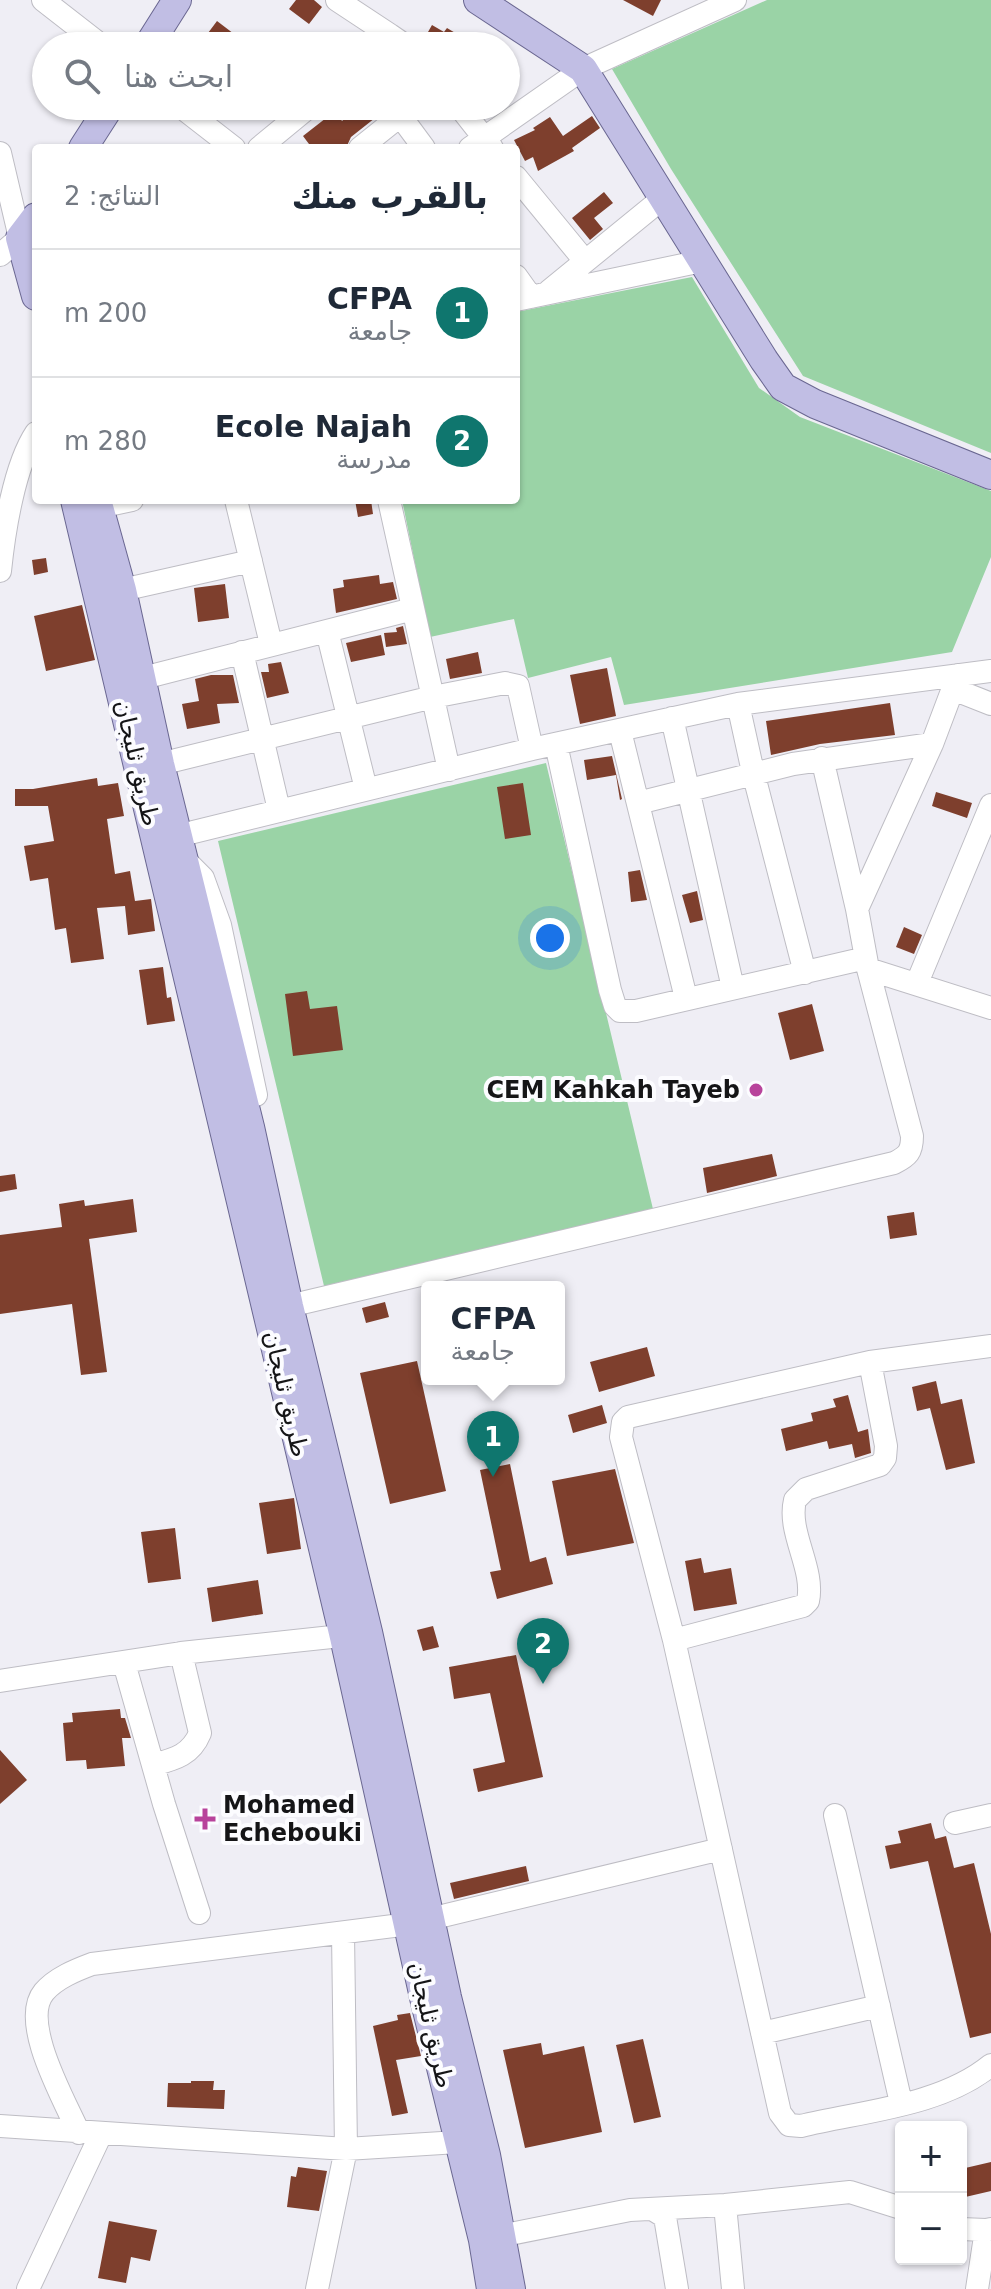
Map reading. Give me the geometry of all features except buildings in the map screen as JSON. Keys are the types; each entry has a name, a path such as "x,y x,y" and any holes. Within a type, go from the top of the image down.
{"main road":[{"path":"157,32 177,0"},
{"path":"478,0 583,69 783,387 815,404 991,475"},
{"path":"86,144 101,120"},
{"path":"19,237 32,281"},
{"name":"طريق ثليجان","path":"90,504 356,1634 420,1922 458,2142 511,2289"},
{"name":"طريق ثليجان","path":"91,504 122,590 143,678 172,845"},
{"name":"طريق ثليجان","path":"238,1130 289,1306 356,1634"},
{"name":"طريق ثليجان","path":"420,1922 486,2155 492,2237 491,2289"}],"street":[{"path":"43,0 84,32"},
{"path":"337,0 378,32"},
{"path":"671,30 691,0"},
{"path":"520,116 583,69 735,0"},
{"path":"198,120 229,144"},
{"path":"264,144 293,120"},
{"path":"364,144 387,120"},
{"path":"403,120 421,144"},
{"path":"467,120 481,144"},
{"path":"483,144 515,120"},
{"path":"0,153 19,237"},
{"path":"520,182 585,261"},
{"path":"531,297 585,261 663,198"},
{"path":"531,297 702,261"},
{"path":"0,571 3,536 21,464 32,441"},
{"path":"237,504 271,644"},
{"path":"390,504 449,770"},
{"path":"122,590 251,561"},
{"path":"143,678 413,609"},
{"path":"327,631 366,789"},
{"path":"242,652 279,810"},
{"path":"172,845 279,810 672,718 738,704 956,682 991,671"},
{"path":"956,682 991,704"},
{"path":"857,909 932,744 956,682"},
{"path":"160,764 433,697 513,683 518,686 532,749"},
{"path":"738,704 805,973"},
{"path":"672,718 733,988"},
{"path":"620,731 686,998"},
{"path":"556,744 615,1006 626,1012 805,973 867,964 991,1008"},
{"path":"638,803 753,772 822,758 932,744"},
{"path":"289,1306 894,1163 907,1157 912,1148 912,1136 867,964 822,758"},
{"path":"917,983 991,805"},
{"path":"989,2068 938,2095 801,2126 789,2125 780,2113 674,1640 621,1437 623,1422 628,1417 870,1362 991,1346"},
{"path":"674,1640 803,1606 808,1601 808,1582 794,1513 795,1500 806,1489 880,1465 885,1458 886,1446 870,1362"},
{"path":"0,1681 181,1653 356,1634"},
{"path":"153,1765 183,1756 195,1744 200,1733 181,1653"},
{"path":"124,1663 199,1913"},
{"path":"835,1815 901,2103"},
{"path":"955,1823 991,1815"},
{"path":"90,2133 39,2039 36,2014 43,1993 71,1972 92,1964 420,1922 721,1849"},
{"path":"317,2289 346,2149 343,1933"},
{"path":"762,2033 879,2006"},
{"path":"0,2126 346,2149 458,2142"},
{"path":"28,2289 90,2133"},
{"path":"492,2237 630,2210 725,2205 850,2192 895,2206"},
{"path":"725,2205 733,2289"},
{"path":"652,2209 665,2217 677,2289"},
{"path":"967,2229 988,2229 977,2289"}],"green space":[{"path":"767,0 991,0 991,453 803,376 671,169 612,69"},
{"path":"692,277 759,388 800,417 991,491 991,557 952,652 624,705 611,657 528,678 514,619 430,637 403,504 520,504 520,311"},
{"path":"546,763 653,1209 324,1286 218,841"}],"place":[{"name":"CEM Kahkah Tayeb","path":"756,1090"},
{"name":"CFPA","path":"493,1477"},
{"name":"Ecole Najah","path":"543,1684"},
{"name":"Mohamed Echebouki","path":"205,1819"}]}
